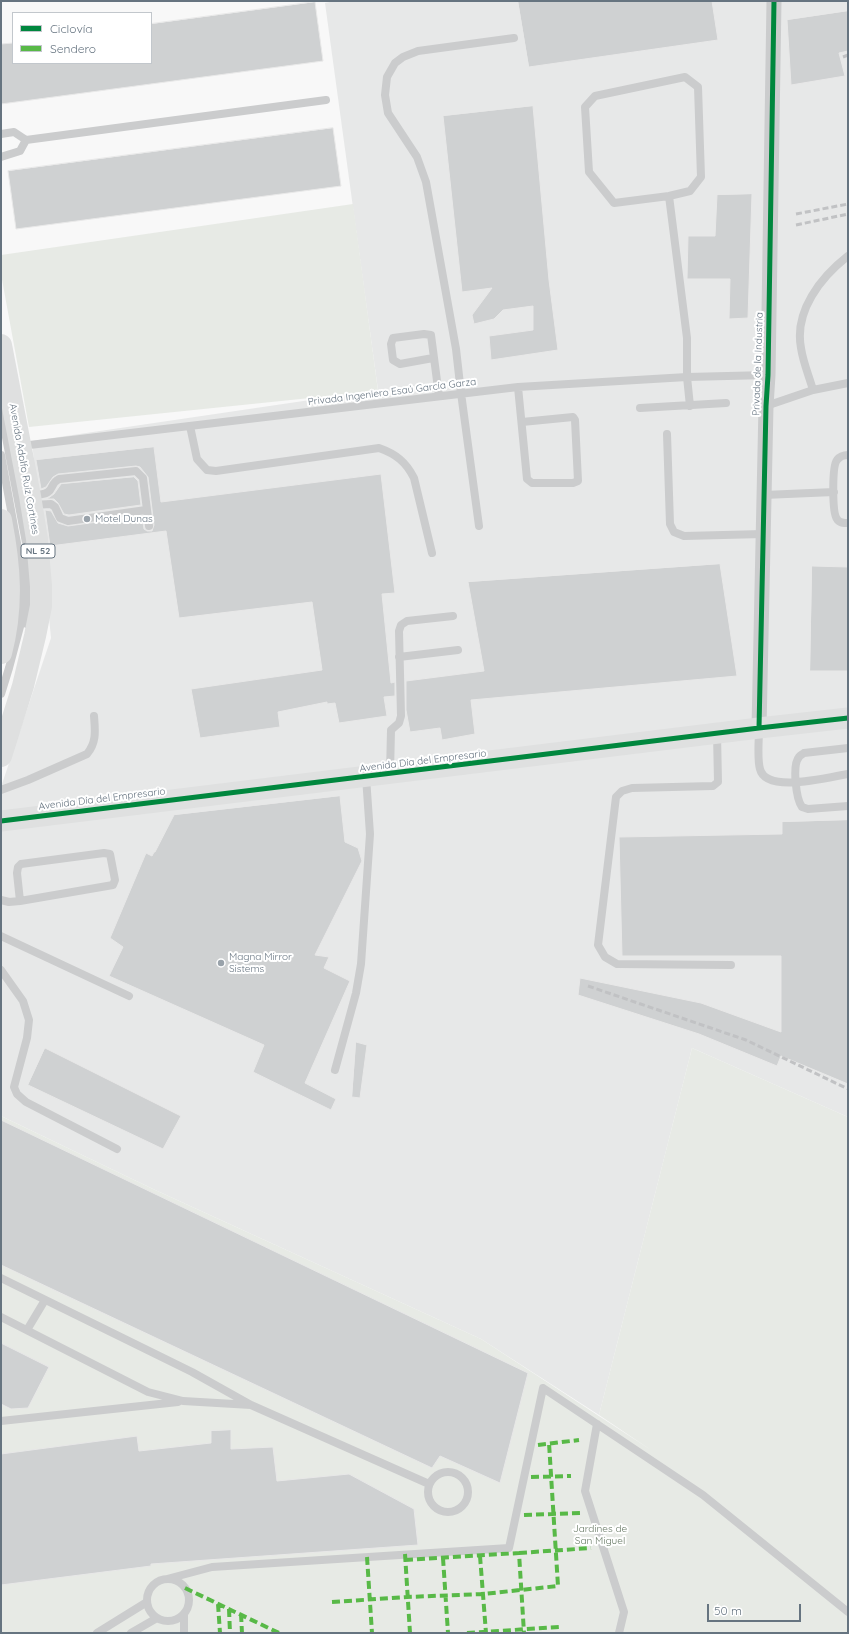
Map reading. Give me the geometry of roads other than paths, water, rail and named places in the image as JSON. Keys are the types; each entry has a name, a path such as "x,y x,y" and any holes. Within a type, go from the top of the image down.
{"main road":[{"name":"Avenida Adolfo Ruíz Cortines","path":"1,345 30,500 39,564 41,606 23,686 1,756"},
{"name":"NL 52","path":"1,520 7,550 9,588 6,633 1,653"}],"street":[{"name":"Privada de la Industria","path":"759,728 766,406 768,375 774,1"},
{"name":"Avenida Día del Empresario","path":"1,821 848,718"}],"lane":[{"path":"479,526 460,393 456,348 426,182 417,157 388,113 385,95 387,77 395,63 403,57 418,51 514,38"},
{"path":"685,77 698,87 701,177 690,191 669,196 614,204 588,172 585,107 595,96 685,77"},
{"path":"1,134 14,132 26,140 326,100"},
{"path":"1,157 20,151 26,140"},
{"path":"669,196 687,338 687,377 690,406"},
{"path":"813,390 801,348 800,332 803,315 817,288 834,267 848,256"},
{"path":"433,358 400,364 393,360 391,344 393,338 424,334 431,335 439,396"},
{"name":"Privada Ingeniero Esaú García Garza","path":"20,446 460,393 687,377 768,375"},
{"path":"766,406 813,390 848,383"},
{"path":"518,388 527,479 532,483 573,483 578,481 575,420 573,418 522,422"},
{"path":"640,408 726,403"},
{"path":"1,411 27,548 28,620 16,673"},
{"path":"190,426 197,460 207,470 216,471 379,448 393,453 409,467 414,478 432,553"},
{"path":"667,434 670,524 674,532 684,536 763,534"},
{"path":"1,455 20,565 22,599 21,623 1,694"},
{"path":"848,455 842,456 836,460 834,469 834,513 837,520 842,523 848,523"},
{"path":"30,500 47,493 51,490 53,483 59,479 132,470 138,472 143,478 149,526"},
{"path":"764,495 834,492"},
{"path":"30,500 51,504 55,507 60,518 68,521 146,510"},
{"path":"390,774 391,730 399,723 401,716 399,631 401,625 407,621 452,616"},
{"path":"399,656 458,650"},
{"path":"1,790 28,780 87,754 93,747 96,738 94,716"},
{"path":"759,728 760,770 768,780 783,783 848,774"},
{"path":"717,733 718,782 713,786 632,788 622,791 616,797 598,945 605,957 617,964 731,965"},
{"path":"848,748 804,753 799,756 796,762 798,803 802,807 808,809 848,806"},
{"path":"335,1070 356,993 361,964 370,834 366,777"},
{"path":"1,900 9,902 20,901 113,885 115,880 110,854 104,853 21,864 18,867 17,872 20,901"},
{"path":"1,936 129,996"},
{"path":"1,970 23,1001 29,1020 27,1038 14,1087 17,1094 26,1102 117,1149"},
{"path":"1,1278 192,1372 251,1406 429,1484"},
{"path":"27,1330 45,1300"},
{"path":"1,1317 148,1392 183,1401 251,1406"},
{"path":"167,1579 180,1583 185,1588 188,1595 188,1608 178,1619 171,1621 164,1621 152,1614 148,1602 148,1596 155,1584 160,1581 212,1566 509,1548 543,1388 703,1495 848,1612"},
{"path":"1,1421 183,1401"},
{"path":"597,1424 585,1491 624,1612 619,1633"},
{"path":"450,1471 457,1473 466,1483 468,1496 461,1508 448,1513 441,1511 431,1503 428,1497 429,1484 438,1474 450,1471"},
{"path":"97,1633 148,1602"},
{"path":"184,1614 184,1633"},
{"path":"131,1633 157,1618"}],"railway":[{"path":"843,57 848,55"},
{"path":"796,214 848,204"},
{"path":"796,225 848,214"},
{"path":"588,986 746,1040 848,1089"}],"place":[{"name":"Motel Dunas","path":"87,519"},
{"name":"Magna Mirror Sistems","path":"221,963"}],"park label":[{"name":"Jardines de San Miguel","path":"600,1534"}]}
